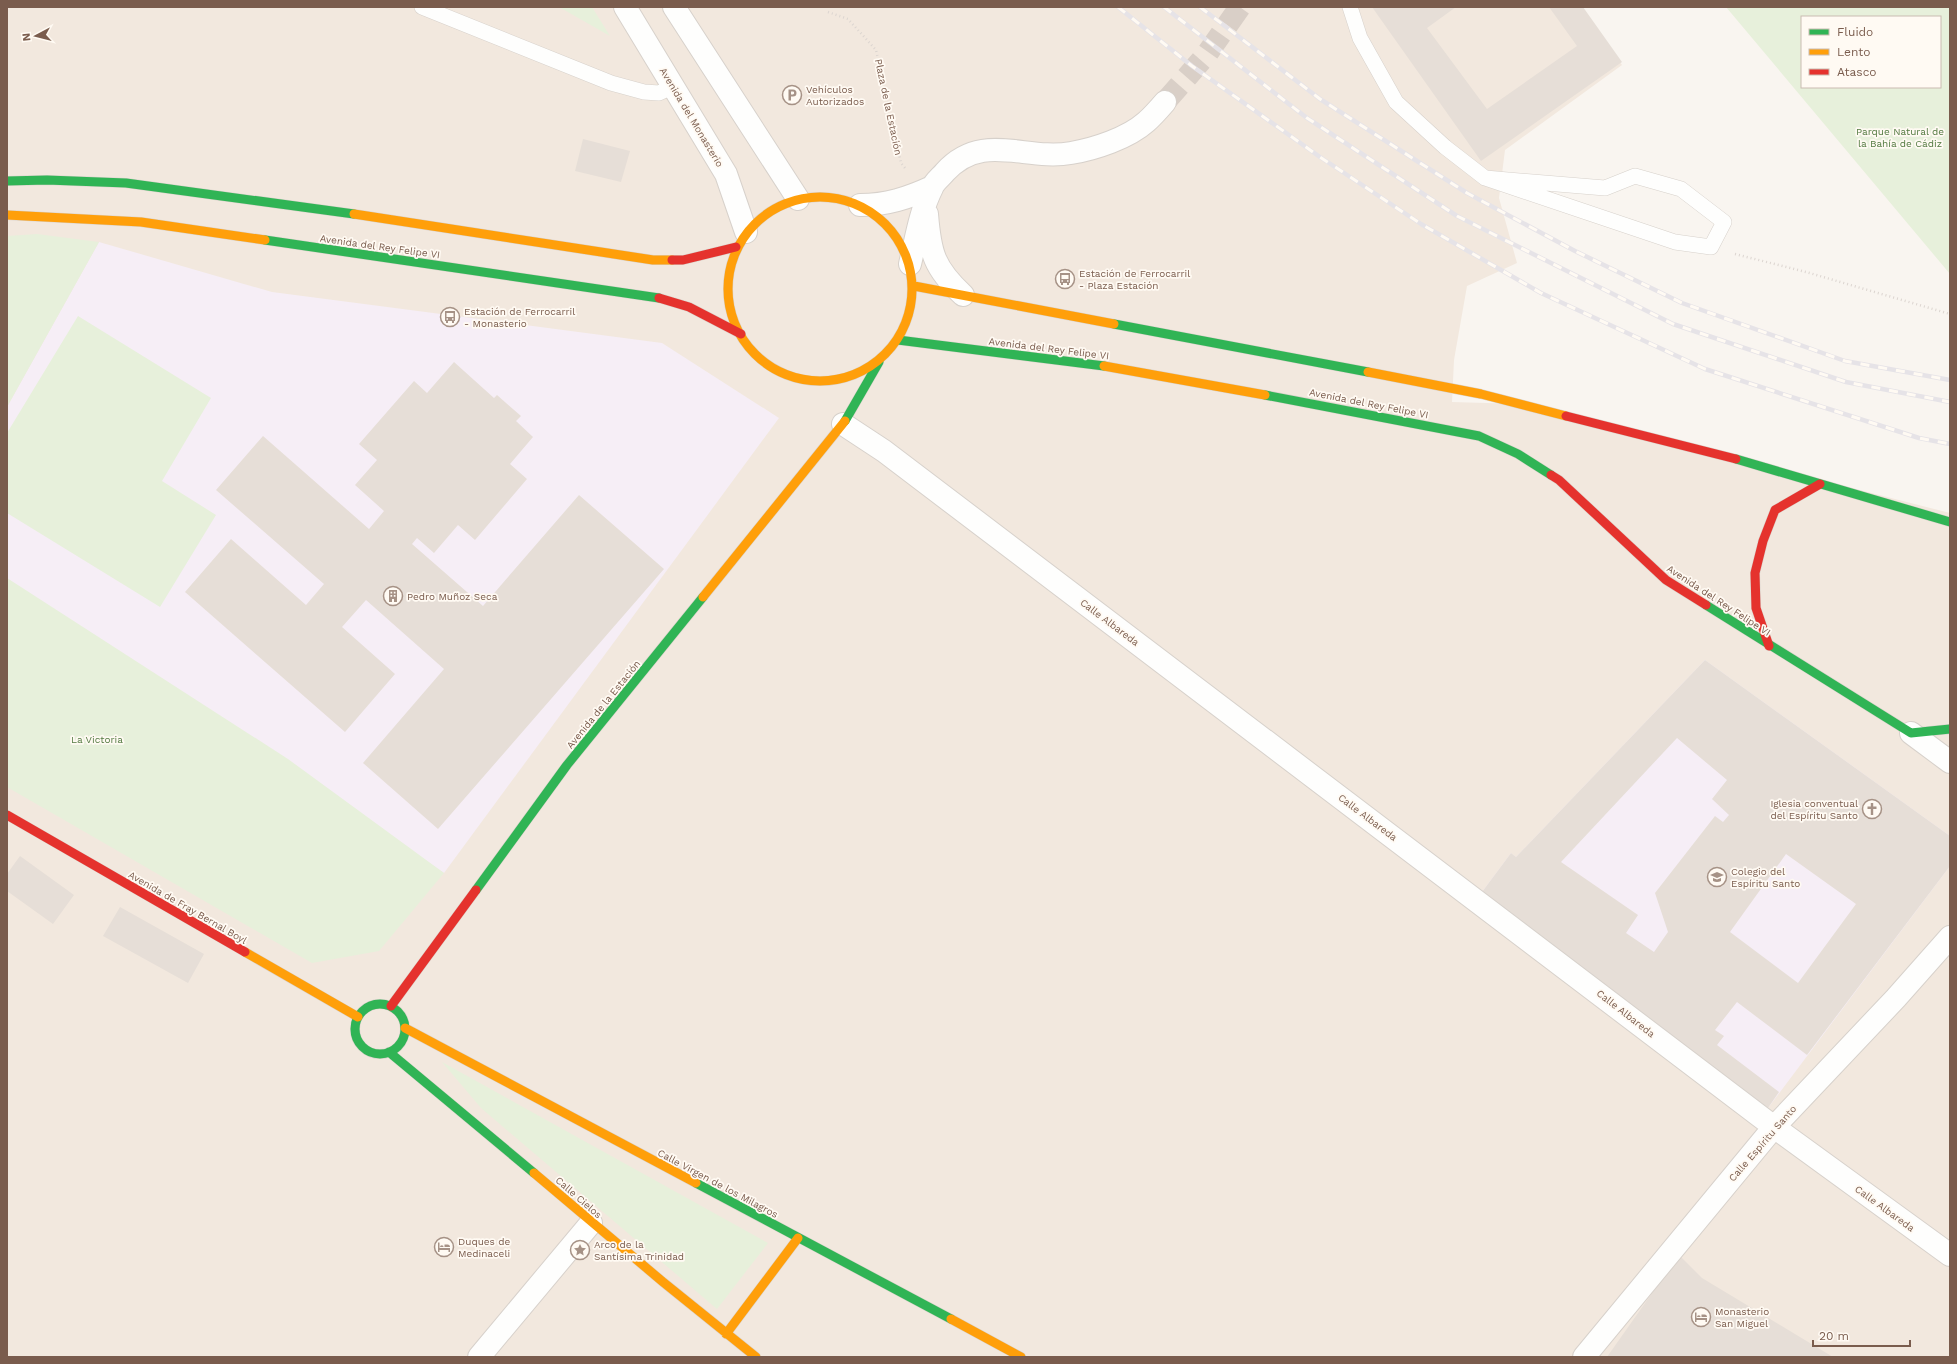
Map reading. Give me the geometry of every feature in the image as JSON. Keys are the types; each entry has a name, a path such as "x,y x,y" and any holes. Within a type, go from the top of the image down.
{"main road":[{"path":"7,181 47,180 126,183 355,214 653,260 683,260 741,240"},
{"path":"843,424 879,362 898,340 910,314 914,286 910,264 902,246 886,223 860,205 829,197 798,199 775,209 741,240 730,262 727,280 729,308 741,334 754,353 773,368 794,378 824,382 853,376 879,362"},
{"name":"Avenida del Rey Felipe VI","path":"7,214 141,222 661,298 690,307 741,334"},
{"path":"914,286 1481,394 1749,462 1950,522"},
{"name":"Avenida del Rey Felipe VI","path":"898,340 1094,364 1404,420 1479,436 1518,454 1559,480 1666,580 1768,646 1911,733"},
{"name":"Avenida de la Estación","path":"390,1006 567,765 843,424"},
{"path":"1768,646 1756,608 1755,573 1763,541 1775,510 1820,484"},
{"path":"1911,733 1950,729"},
{"name":"Avenida de Fray Bernal Boyl","path":"7,815 358,1017"},
{"path":"376,1004 390,1006 401,1015 405,1028 404,1036 400,1043 389,1052 381,1054 364,1049 358,1042 355,1034 355,1026 358,1017 362,1011 376,1004"},
{"name":"Calle Virgen de los Milagros","path":"405,1028 1021,1357"},
{"name":"Calle Cielos","path":"389,1052 473,1120 591,1223 756,1357"},
{"path":"726,1334 798,1238"}],"street":[{"name":"Avenida del Monasterio","path":"625,7 726,174 741,240"},
{"path":"674,7 798,199"},
{"path":"910,264 929,195 954,162 976,151 1004,150 1035,154 1071,153 1127,135 1146,122 1164,102"},
{"path":"860,205 894,202 914,196 929,195"},
{"path":"929,195 929,233 934,259 946,279 963,295"},
{"name":"Calle Albareda","path":"843,424 884,451 1774,1126 1950,1255"},
{"path":"1911,733 1950,762"},
{"name":"Calle Espíritu Santo","path":"1584,1357 1774,1126 1896,998 1950,937"},
{"path":"479,1357 591,1223"}],"lane":[{"path":"422,7 611,83 644,92 659,93 674,86"},
{"path":"1350,7 1360,38 1396,102 1445,147 1485,178 1675,242 1711,247 1724,222 1681,189 1635,176 1604,188 1485,178"}],"path":[{"name":"Plaza de la Estación","path":"828,12 848,19 876,50 901,163 929,195"},
{"path":"1711,247 1806,272 1950,314"}],"shaded area":[{"path":"7,7 1579,7 1622,65 1505,150 1499,198 1517,263 1467,286 1454,360 1452,402 1521,404 1950,513 1950,1357 7,1357"},
{"path":"99,242 272,292 662,343 779,418 444,873 7,579 7,407"},
{"name":"Colegio del Espíritu Santo","path":"1705,660 1950,836 1950,866 1768,1108 1482,892 1511,853 1516,857"}],"green space":[{"path":"559,7 592,7 610,36"},
{"name":"Parque Natural de la Bahía de Cádiz","path":"1726,7 1950,7 1950,274"},
{"path":"37,234 99,242 7,407 7,236"},
{"path":"78,316 211,398 162,481 216,515 160,607 7,513 7,433"},
{"name":"La Victoria","path":"7,578 288,759 444,873 379,951 312,963 7,787"},
{"path":"442,1062 768,1243 717,1309 481,1108"}],"building":[{"path":"1372,7 1456,7 1427,28 1487,109 1577,46 1549,7 1583,7 1622,62 1481,161"},
{"path":"583,139 630,151 621,182 575,171"},
{"name":"Pedro Muñoz Seca","path":"454,362 494,398 497,395 521,416 516,421 533,437 510,464 527,479 475,540 458,525 434,553 417,538 412,544 483,606 579,495 664,569 438,829 363,763 444,669 366,600 342,627 395,674 345,732 185,592 231,539 306,605 324,584 216,490 263,436 369,529 384,511 355,485 377,460 359,444 414,381 427,393"},
{"name":"Colegio del Espíritu Santo","path":"1705,660 1950,836 1950,866 1807,1055 1737,1002 1715,1030 1724,1036 1717,1045 1779,1092 1768,1108 1482,892 1511,853 1516,857","holes":["1677,738 1727,780 1712,799 1729,815 1723,822 1715,816 1655,893 1668,932 1654,952 1626,933 1638,915 1561,862","1786,854 1856,904 1798,983 1730,932"]},
{"path":"20,856 74,895 53,924 7,891 7,874"},
{"path":"120,907 204,954 188,983 103,936"},
{"name":"Monasterio San Miguel","path":"1679,1255 1702,1278 1833,1357 1607,1357"}],"tunnel":[{"path":"1165,102 1207,54 1240,7"}],"railway":[{"path":"1118,7 1192,66 1320,157 1421,224 1541,293 1705,369 1919,438 1950,444"},
{"path":"1164,7 1307,118 1457,216 1673,324 1846,382 1950,402"},
{"path":"1200,7 1320,99 1467,193 1575,251 1682,303 1845,361 1950,380"}],"traffic: fast":[{"path":"7,181 47,180 126,183 354,214"},
{"path":"265,240 659,298"},
{"path":"1114,324 1368,372"},
{"path":"898,340 1104,366"},
{"path":"845,421 879,362"},
{"path":"1265,395 1479,436 1518,454 1551,475"},
{"path":"1736,459 1950,522"},
{"path":"476,890 567,765 703,597"},
{"path":"1706,605 1911,733 1950,729"},
{"path":"380,1004 390,1006 398,1011 403,1019 405,1029 403,1039 398,1047 390,1052 380,1054 370,1052 362,1047 357,1039 355,1029 357,1019 362,1011 370,1006 380,1004"},
{"path":"389,1052 534,1173"},
{"path":"696,1183 951,1319"}],"traffic: slow":[{"path":"811,197 829,197 847,201 871,212 891,230 897,238 908,262 912,280 912,289 912,298 905,324 897,340 879,360 871,366 847,377 829,381 811,381 793,377 769,366 749,348 743,340 732,316 728,298 728,280 732,262 743,238 761,218 769,212 793,201 811,197"},
{"path":"354,214 653,260 672,260"},
{"path":"7,215 141,222 265,240"},
{"path":"914,286 1114,324"},
{"path":"1104,366 1265,395"},
{"path":"1368,372 1481,394 1566,416"},
{"path":"703,597 845,421"},
{"path":"245,952 358,1017"},
{"path":"405,1028 696,1183"},
{"path":"534,1173 663,1282 756,1357"},
{"path":"726,1334 798,1238"},
{"path":"951,1319 1021,1357"}],"traffic: jam":[{"path":"672,260 683,260 736,247"},
{"path":"659,298 689,307 741,334"},
{"path":"1566,416 1736,459"},
{"path":"1551,475 1559,480 1666,580 1706,605"},
{"path":"1769,646 1756,608 1755,573 1763,541 1775,510 1820,484"},
{"path":"7,815 245,952"},
{"path":"391,1006 476,890"}],"place":[{"name":"Vehículos Autorizados","path":"792,95"},
{"name":"Estación de Ferrocarril - Plaza Estación","path":"1065,279"},
{"name":"Estación de Ferrocarril - Monasterio","path":"450,317"},
{"name":"Pedro Muñoz Seca","path":"393,596"},
{"name":"Iglesia conventual del Espíritu Santo","path":"1872,809"},
{"name":"Colegio del Espíritu Santo","path":"1717,877"},
{"name":"Duques de Medinaceli","path":"444,1247"},
{"name":"Arco de la Santísima Trinidad","path":"580,1250"},
{"name":"Monasterio San Miguel","path":"1701,1317"}]}
